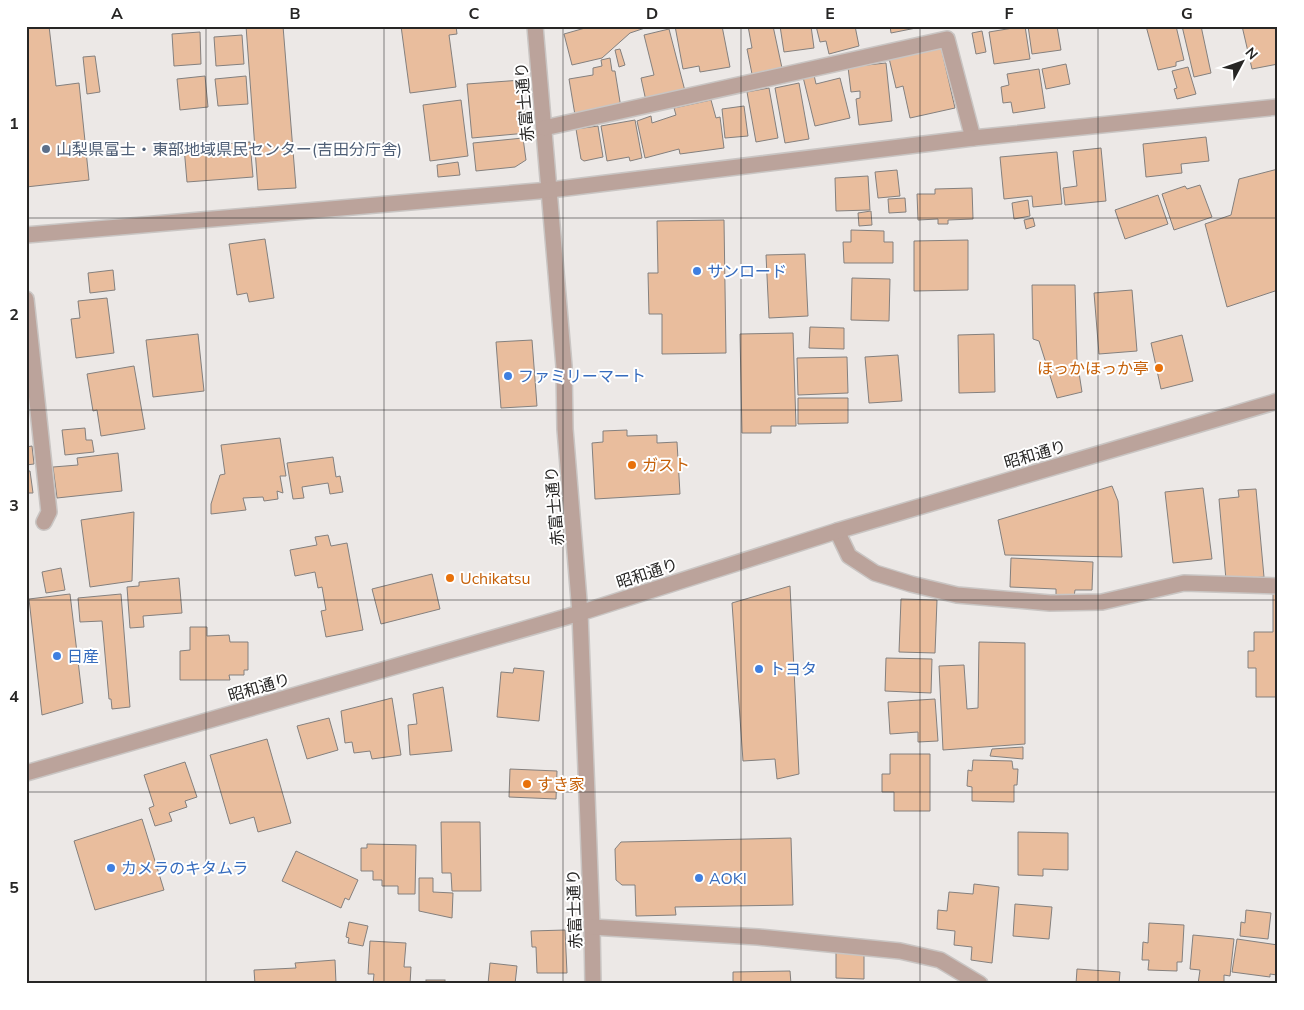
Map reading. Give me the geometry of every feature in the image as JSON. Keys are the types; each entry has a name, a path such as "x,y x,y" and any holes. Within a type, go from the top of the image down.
{"street":[{"name":"赤富士通り","path":"535,26 564,366 565,429 580,612 593,984"},
{"path":"544,128 947,39 973,138"},
{"path":"26,235 550,190 973,138 1278,107"},
{"path":"26,298 48,512 44,522"},
{"name":"昭和通り","path":"26,773 580,612 836,531 1278,401"},
{"path":"836,531 849,556 875,573 910,584 957,595 1050,603 1102,602 1184,583 1278,586"},
{"path":"592,927 758,937 900,951 940,960 980,984"}],"building":[{"path":"26,26 49,26 56,86 79,83 89,180 26,187"},
{"path":"246,26 283,26 296,188 258,190"},
{"path":"401,26 456,26 457,34 449,35 456,87 410,93"},
{"path":"592,26 651,26 630,33 602,58 572,65 564,34"},
{"path":"675,26 722,26 730,67 700,72 699,66 683,69"},
{"path":"748,26 773,26 782,68 752,74 747,49 752,48"},
{"path":"780,26 811,26 814,48 784,52"},
{"path":"816,26 855,26 859,46 829,54 826,41 820,42"},
{"path":"890,26 920,26 921,27 891,33"},
{"path":"1025,26 1030,59 994,64 989,32"},
{"path":"1028,26 1057,26 1061,50 1032,54"},
{"path":"1146,26 1176,26 1184,60 1176,62 1176,66 1158,70"},
{"path":"1182,26 1201,26 1211,73 1194,77"},
{"path":"1242,26 1278,26 1278,64 1252,69"},
{"path":"669,29 685,91 646,101 641,78 654,75 644,35"},
{"path":"982,31 986,52 976,54 972,33"},
{"path":"200,32 201,64 174,66 172,34"},
{"path":"242,35 244,64 216,66 214,37"},
{"path":"941,47 955,108 910,118 903,86 896,88 889,58"},
{"path":"620,49 625,65 619,67 615,50"},
{"path":"95,56 100,92 87,94 83,57"},
{"path":"610,58 612,71 615,71 621,108 575,115 569,79 593,75 593,68 602,66 601,60"},
{"path":"886,63 892,121 859,125 856,99 860,98 860,91 851,92 848,67"},
{"path":"1066,64 1070,84 1046,89 1042,69"},
{"path":"1188,67 1196,94 1177,99 1174,89 1177,88 1172,71"},
{"path":"1039,69 1045,108 1013,113 1011,102 1003,103 1001,87 1009,85 1007,74"},
{"path":"814,75 816,84 840,78 850,118 815,126 803,77"},
{"path":"205,76 208,107 180,110 177,79"},
{"path":"246,76 248,104 218,106 215,79"},
{"path":"522,80 527,133 472,138 467,84"},
{"path":"799,83 809,139 785,143 775,88"},
{"path":"769,88 778,138 756,142 747,92"},
{"path":"461,100 468,156 430,161 423,105"},
{"path":"711,100 716,118 720,117 724,148 680,154 679,149 645,158 637,121 651,116 652,123 676,115 674,108"},
{"path":"744,106 748,136 725,138 722,109"},
{"path":"635,120 642,158 630,161 629,157 607,161 601,126"},
{"path":"598,126 603,157 584,161 581,159 576,129"},
{"path":"1206,137 1209,161 1181,164 1182,173 1146,177 1143,144"},
{"path":"523,138 526,160 515,167 476,171 473,143"},
{"path":"250,142 253,177 187,182 184,147"},
{"path":"1101,148 1106,201 1065,205 1063,188 1077,186 1073,151"},
{"path":"1057,152 1062,204 1033,207 1032,196 1004,199 1000,157"},
{"path":"458,162 460,175 438,177 437,165"},
{"path":"1278,169 1278,290 1227,307 1205,224 1231,215 1239,179"},
{"path":"897,170 900,196 878,198 875,172"},
{"path":"868,176 870,210 836,211 835,178"},
{"path":"1200,185 1212,217 1174,230 1162,194 1185,186 1187,189"},
{"path":"972,188 973,219 948,220 948,224 938,224 938,219 918,220 917,194 935,194 935,189"},
{"path":"1158,195 1168,224 1125,239 1115,210"},
{"path":"905,198 906,212 889,213 888,199"},
{"path":"1028,200 1030,216 1014,219 1012,203"},
{"path":"871,211 872,225 859,226 858,213"},
{"path":"1033,218 1035,226 1026,229 1024,220"},
{"path":"724,220 726,353 662,354 662,314 649,314 648,273 658,273 657,221"},
{"path":"851,230 884,231 884,242 893,242 893,263 844,263 843,242 851,242"},
{"path":"265,239 274,298 249,302 247,293 237,295 229,244"},
{"path":"968,240 968,290 914,291 914,241"},
{"path":"805,254 808,316 769,318 766,255"},
{"path":"113,270 115,290 90,293 88,273"},
{"path":"852,278 890,279 889,321 851,320"},
{"path":"1032,285 1075,285 1077,360 1082,392 1057,398 1039,341 1033,339"},
{"path":"1132,290 1137,351 1099,354 1094,293"},
{"path":"107,298 114,353 76,358 71,319 80,318 78,301"},
{"path":"810,327 844,328 844,349 809,348"},
{"path":"793,333 796,426 771,426 771,433 742,433 740,334"},
{"path":"198,334 204,391 153,397 146,340"},
{"path":"994,334 995,392 959,393 958,335"},
{"path":"1182,335 1193,381 1161,389 1151,343"},
{"path":"532,340 537,406 501,408 496,342"},
{"path":"898,355 902,401 869,403 865,357"},
{"path":"847,357 848,393 798,395 797,358"},
{"path":"134,366 145,429 101,436 97,410 93,411 87,374"},
{"path":"798,398 848,398 848,423 798,424"},
{"path":"85,428 86,440 92,440 94,452 65,455 62,430"},
{"path":"627,430 627,436 657,435 657,443 677,442 680,494 595,499 592,443 603,442 603,431"},
{"path":"280,438 286,476 280,476 283,493 277,491 278,499 264,501 263,497 243,498 246,510 211,514 211,504 220,475 225,474 221,445"},
{"path":"32,446 34,464 26,465 26,447"},
{"path":"118,453 122,491 57,498 53,467 78,465 77,458"},
{"path":"333,457 336,477 340,476 343,492 330,494 328,483 302,487 304,498 293,499 287,463"},
{"path":"26,471 30,471 33,493 26,493"},
{"path":"1112,486 1118,501 1122,557 1005,555 998,520"},
{"path":"1203,488 1212,559 1173,563 1165,492"},
{"path":"1256,489 1264,577 1226,580 1219,499 1239,497 1238,490"},
{"path":"134,512 132,581 90,587 81,520"},
{"path":"328,535 331,546 347,543 363,630 326,637 321,611 326,610 322,587 318,588 315,572 295,576 290,550 317,545 315,537"},
{"path":"1011,558 1093,562 1092,590 1075,590 1074,597 1056,596 1056,589 1010,587"},
{"path":"61,568 65,590 46,593 42,572"},
{"path":"432,574 440,609 381,624 372,589"},
{"path":"179,578 182,613 143,616 144,627 130,628 127,587 139,586 139,582"},
{"path":"790,586 799,774 777,779 775,759 743,761 732,603"},
{"path":"1273,592 1278,592 1278,697 1256,697 1256,668 1248,668 1248,651 1254,651 1254,632 1273,632"},
{"path":"70,594 83,703 42,715 29,599"},
{"path":"121,594 130,707 112,709 111,699 109,699 102,621 80,622 78,598"},
{"path":"901,599 937,600 935,653 899,652"},
{"path":"190,627 207,627 207,636 229,635 230,642 248,642 248,670 244,670 244,675 229,675 230,680 180,680 180,651 190,650"},
{"path":"979,642 1025,643 1025,744 943,750 939,666 964,665 967,709 978,708"},
{"path":"886,658 932,659 931,693 885,691"},
{"path":"514,668 544,671 539,721 497,717 501,672 513,673"},
{"path":"443,687 452,751 410,755 408,725 417,724 413,694"},
{"path":"392,698 401,755 372,759 370,751 354,753 352,742 345,743 341,711"},
{"path":"935,699 938,741 918,742 918,732 890,734 888,702"},
{"path":"329,718 338,750 307,759 297,726"},
{"path":"267,739 291,823 258,832 254,817 230,824 210,755"},
{"path":"1023,747 1023,759 990,756 992,749"},
{"path":"890,754 930,754 930,811 894,811 894,792 882,792 882,774 890,774"},
{"path":"973,760 1012,761 1013,769 1018,769 1017,785 1014,785 1014,802 972,801 972,787 967,786 968,770 972,771"},
{"path":"185,762 197,797 185,801 187,807 169,813 172,821 155,826 149,808 154,806 144,775"},
{"path":"510,769 557,771 556,799 509,797"},
{"path":"142,819 164,890 95,910 74,841"},
{"path":"441,822 480,822 481,891 452,891 451,873 442,873"},
{"path":"1018,832 1068,833 1068,870 1043,869 1043,876 1018,875"},
{"path":"791,838 793,905 675,907 676,915 636,916 635,885 622,885 616,880 615,849 621,842"},
{"path":"367,844 416,845 415,894 398,894 398,886 382,886 382,880 373,880 373,871 361,871 361,848 367,848"},
{"path":"296,851 358,880 349,900 345,898 341,908 282,881"},
{"path":"419,878 433,878 433,892 453,893 452,918 419,911"},
{"path":"974,884 999,887 992,963 971,960 972,947 954,945 955,931 937,929 938,910 947,911 949,892 973,894"},
{"path":"1015,904 1052,907 1049,939 1013,936"},
{"path":"1246,910 1271,913 1268,939 1240,936 1241,922 1245,923"},
{"path":"349,922 368,926 363,946 348,943 349,938 346,937"},
{"path":"1149,923 1184,925 1182,962 1177,962 1177,971 1148,970 1149,960 1142,960 1143,942 1148,943"},
{"path":"565,930 567,973 537,973 536,947 532,947 531,931"},
{"path":"1193,935 1234,939 1230,976 1224,975 1224,984 1198,984 1200,970 1190,969"},
{"path":"1237,939 1278,945 1277,975 1270,974 1270,977 1232,972"},
{"path":"370,941 406,943 404,967 411,967 410,984 373,984 374,974 368,974"},
{"path":"836,952 864,952 864,979 836,978"},
{"path":"335,960 336,983 339,984 255,984 254,970 296,968 295,963"},
{"path":"490,963 517,966 515,984 488,984"},
{"path":"1077,969 1120,972 1119,984 1076,984"},
{"path":"790,971 791,984 733,984 733,972"},
{"path":"426,980 445,980 445,984 426,984"}],"place":[{"name":"山梨県富士・東部地域県民センター(吉田分庁舎)","path":"46,149"},
{"name":"サンロード","path":"697,271"},
{"name":"ほっかほっか亭","path":"1159,368"},
{"name":"ファミリーマート","path":"508,376"},
{"name":"ガスト","path":"632,465"},
{"name":"Uchikatsu","path":"450,578"},
{"name":"日産","path":"57,656"},
{"name":"トヨタ","path":"759,669"},
{"name":"すき家","path":"527,784"},
{"name":"カメラのキタムラ","path":"111,868"},
{"name":"AOKI","path":"699,878"}]}
